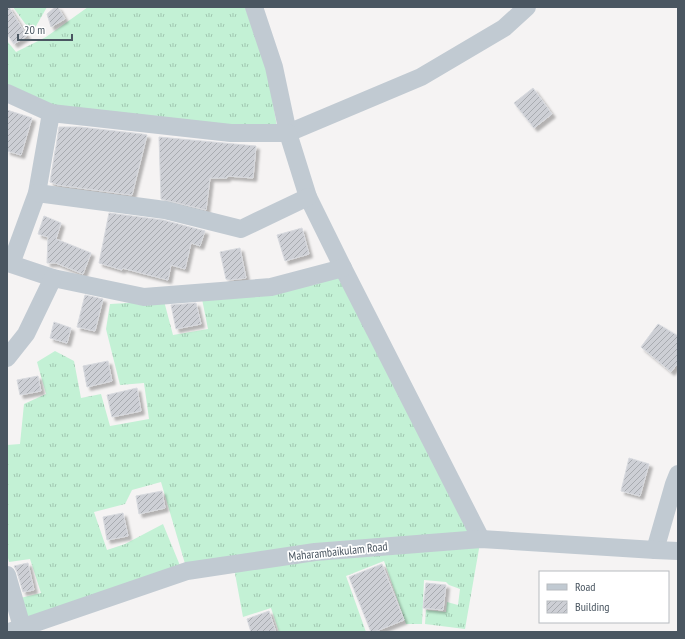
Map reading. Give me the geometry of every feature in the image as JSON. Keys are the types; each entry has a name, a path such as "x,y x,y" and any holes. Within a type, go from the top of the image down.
{"street":[{"path":"254,7 274,67 288,134 308,197 342,268 481,539"},
{"path":"7,93 52,112 232,133 288,134 420,77 504,28 527,7"},
{"path":"52,112 37,193 12,264 53,278 144,297 271,287 342,268"},
{"path":"37,193 164,210 241,229 308,197"},
{"path":"7,358 26,334 53,278"},
{"path":"655,550 678,474"},
{"name":"Maharambaikulam Road","path":"16,630 187,571 315,552 481,539 678,551"},
{"path":"7,575 16,630"}],"green space":[{"path":"13,7 47,7 32,33"},
{"path":"88,7 245,7 268,73 277,127 213,124 54,107 7,86 7,41 16,52 46,37"},
{"path":"340,273 475,535 186,567 161,482 132,490 125,504 94,512 107,550 125,544 163,524 181,568 24,623 16,599 41,593 30,559 9,562 7,554 7,445 20,444 24,404 46,394 37,362 55,351 74,361 81,398 101,394 110,426 149,419 144,383 120,385 106,329 110,304 164,301 173,335 208,329 202,299"},
{"path":"480,543 465,629 425,624 426,610 446,612 447,602 458,605 460,589 449,585 446,582 424,580 422,624 406,624 384,561 346,576 366,632 279,632 271,608 243,617 234,568"}],"building":[{"path":"7,7 9,7 27,36 14,44 7,34"},
{"path":"55,7 58,7 65,19 51,27 47,14"},
{"path":"533,88 552,114 534,128 514,103"},
{"path":"7,110 32,118 21,155 7,151"},
{"path":"59,127 80,127 147,135 132,195 58,185 50,182"},
{"path":"159,137 256,146 253,178 227,176 227,178 210,178 206,210 161,199"},
{"path":"109,213 163,220 205,231 200,246 191,243 185,269 171,265 168,280 122,268 122,270 99,263"},
{"path":"44,216 61,223 56,239 91,253 83,274 56,263 47,263 48,237 38,234"},
{"path":"302,228 309,254 285,261 277,235"},
{"path":"240,248 246,278 226,279 220,252"},
{"path":"85,295 103,299 95,331 77,327"},
{"path":"196,303 201,324 176,329 171,305"},
{"path":"54,322 71,328 67,343 50,338"},
{"path":"658,324 678,336 678,363 671,372 641,347"},
{"path":"108,361 112,381 87,387 83,366"},
{"path":"38,376 41,391 20,395 17,380"},
{"path":"137,388 141,411 112,417 107,395"},
{"path":"629,458 649,464 640,496 621,491"},
{"path":"162,491 165,508 139,514 136,496"},
{"path":"123,513 128,536 107,540 103,517"},
{"path":"28,563 34,590 23,592 14,566"},
{"path":"382,564 404,620 371,632 349,577"},
{"path":"426,583 446,585 443,610 423,608"},
{"path":"269,611 276,632 251,632 247,619"}]}
